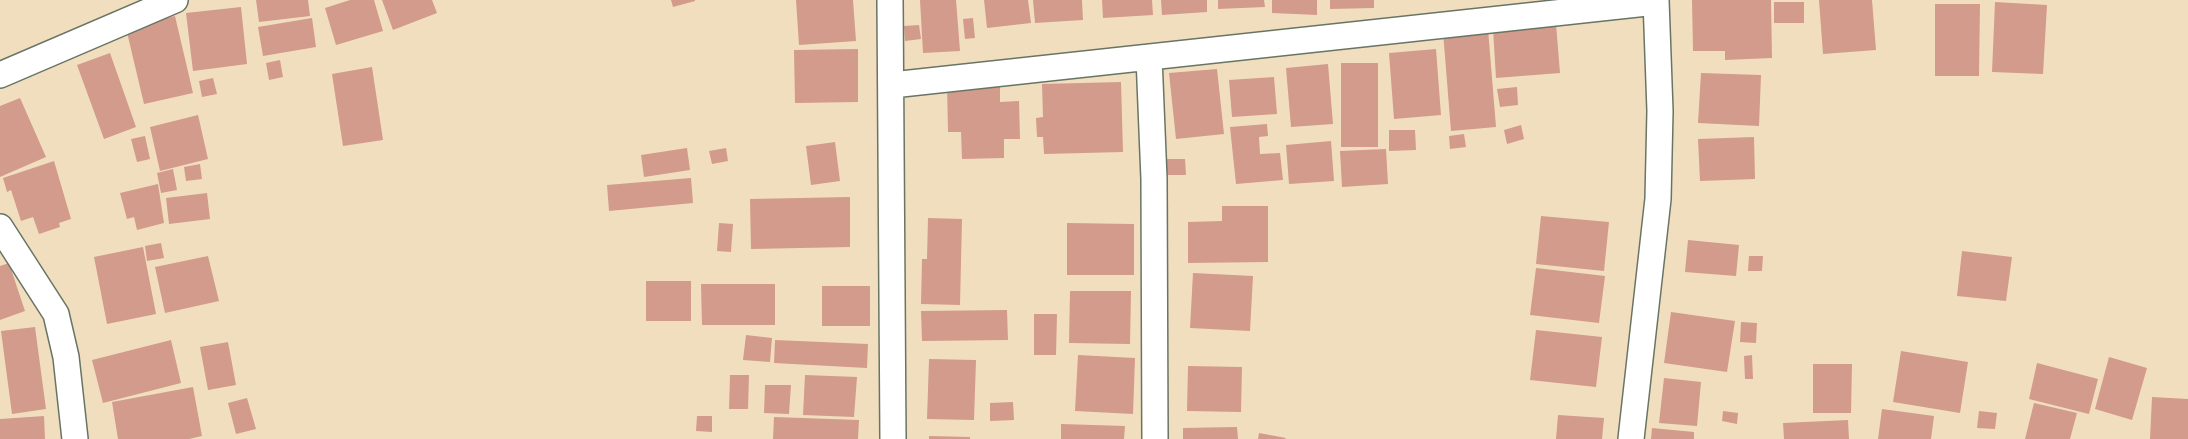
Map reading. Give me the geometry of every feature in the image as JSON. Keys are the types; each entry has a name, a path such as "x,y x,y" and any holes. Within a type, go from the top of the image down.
{"street":[{"path":"0,75 175,0"},
{"path":"890,0 893,439"},
{"path":"892,85 1656,1 1660,111 1658,199 1631,439"},
{"path":"1149,57 1154,179 1155,439"},
{"path":"0,227 56,314 66,357 75,439"}],"building":[{"path":"256,0 308,0 310,16 259,22"},
{"path":"350,0 374,0 383,31 336,45 325,8"},
{"path":"382,0 432,0 437,13 393,30"},
{"path":"671,0 695,0 695,1 673,7"},
{"path":"796,0 853,0 856,41 799,45"},
{"path":"920,0 956,0 960,51 923,53"},
{"path":"984,0 1028,0 1031,23 987,28"},
{"path":"1033,0 1082,0 1083,20 1035,23"},
{"path":"1102,0 1152,0 1153,15 1103,18"},
{"path":"1161,0 1207,0 1207,12 1162,15"},
{"path":"1218,0 1264,0 1265,7 1218,9"},
{"path":"1272,0 1317,0 1317,15 1272,13"},
{"path":"1330,0 1374,0 1374,8 1330,9"},
{"path":"1692,0 1771,0 1772,58 1725,60 1725,51 1693,51"},
{"path":"1819,0 1872,0 1876,50 1823,54"},
{"path":"1774,2 1804,2 1804,23 1774,23"},
{"path":"1995,2 2047,5 2043,74 1992,72"},
{"path":"1935,4 1980,4 1979,76 1935,76"},
{"path":"241,7 247,64 193,71 186,13"},
{"path":"175,16 193,93 144,104 126,28"},
{"path":"312,18 316,47 263,56 258,27"},
{"path":"973,18 975,38 965,39 963,19"},
{"path":"1556,24 1560,73 1496,78 1493,29"},
{"path":"919,25 921,39 905,41 904,26"},
{"path":"1488,29 1496,127 1451,131 1443,32"},
{"path":"858,49 858,102 795,103 794,50"},
{"path":"1436,49 1441,115 1394,119 1389,53"},
{"path":"110,53 136,127 104,139 77,65"},
{"path":"280,60 283,77 269,80 266,63"},
{"path":"1341,63 1378,63 1378,147 1341,147"},
{"path":"1328,64 1333,124 1291,127 1286,68"},
{"path":"372,67 383,140 343,146 332,74"},
{"path":"1217,69 1224,134 1176,139 1169,73"},
{"path":"1701,73 1761,75 1759,126 1698,123"},
{"path":"1274,77 1277,114 1232,117 1229,80"},
{"path":"213,78 217,94 202,97 199,81"},
{"path":"1121,82 1123,152 1044,154 1043,137 1037,137 1036,118 1043,117 1042,84"},
{"path":"1000,83 1000,102 1019,101 1020,139 1004,139 1004,158 962,159 961,132 948,132 947,84"},
{"path":"1517,87 1518,105 1500,107 1497,89"},
{"path":"20,98 46,157 0,177 0,106"},
{"path":"198,115 208,159 160,171 150,127"},
{"path":"1267,124 1268,136 1259,137 1260,154 1280,153 1283,180 1236,184 1230,127"},
{"path":"1521,125 1524,139 1507,144 1504,130"},
{"path":"1389,130 1415,130 1416,150 1389,151"},
{"path":"1464,134 1466,147 1450,149 1449,136"},
{"path":"145,136 150,159 137,162 131,139"},
{"path":"1754,137 1755,179 1700,181 1698,139"},
{"path":"1331,141 1334,181 1289,184 1286,145"},
{"path":"835,142 840,181 811,185 806,146"},
{"path":"687,148 690,170 644,177 641,155"},
{"path":"726,148 728,161 712,164 709,151"},
{"path":"1386,149 1388,184 1342,187 1340,151"},
{"path":"1167,159 1185,159 1186,175 1167,175"},
{"path":"54,161 71,219 59,223 60,227 39,234 33,217 21,221 11,190 7,192 3,178"},
{"path":"200,164 202,179 186,181 184,167"},
{"path":"173,169 177,190 161,193 157,173"},
{"path":"691,178 693,203 609,211 607,185"},
{"path":"158,184 164,223 137,230 134,217 127,219 120,193"},
{"path":"207,193 210,219 169,224 166,198"},
{"path":"850,197 850,247 751,249 750,199"},
{"path":"1222,206 1268,206 1268,262 1188,263 1188,222 1222,221"},
{"path":"1541,216 1609,222 1604,271 1536,264"},
{"path":"928,218 962,219 960,305 921,304 922,259 927,259"},
{"path":"719,223 733,224 731,252 717,251"},
{"path":"1067,223 1134,224 1134,275 1067,275"},
{"path":"1688,240 1739,245 1736,276 1685,272"},
{"path":"161,243 164,258 147,261 145,246"},
{"path":"143,247 156,314 107,324 94,257"},
{"path":"1962,251 2012,257 2006,301 1957,296"},
{"path":"208,256 219,301 165,313 155,267"},
{"path":"1749,256 1763,256 1762,271 1748,271"},
{"path":"9,263 25,311 0,320 0,266"},
{"path":"1536,268 1605,276 1599,323 1530,315"},
{"path":"1193,273 1253,276 1250,331 1190,328"},
{"path":"646,281 691,281 691,321 646,321"},
{"path":"701,284 775,284 775,325 702,325"},
{"path":"822,286 870,286 870,326 822,326"},
{"path":"1070,291 1131,291 1130,344 1069,343"},
{"path":"1007,310 1008,340 922,341 921,311"},
{"path":"1671,312 1735,321 1727,372 1664,363"},
{"path":"1034,314 1057,314 1056,355 1034,355"},
{"path":"1741,322 1757,323 1756,343 1740,342"},
{"path":"35,327 46,409 12,414 1,331"},
{"path":"1536,330 1602,337 1596,387 1530,380"},
{"path":"746,335 772,338 770,362 743,360"},
{"path":"171,340 181,383 103,403 92,360"},
{"path":"775,340 868,344 867,368 774,363"},
{"path":"228,342 236,385 208,390 200,347"},
{"path":"1901,351 1968,362 1960,413 1893,402"},
{"path":"1078,355 1135,358 1133,414 1075,411"},
{"path":"1752,355 1753,379 1745,379 1744,356"},
{"path":"2109,357 2147,368 2132,420 2095,409"},
{"path":"929,359 976,360 974,420 927,419"},
{"path":"2037,363 2098,379 2089,414 2029,399"},
{"path":"1813,364 1852,364 1851,413 1813,413"},
{"path":"1188,366 1242,367 1241,412 1187,411"},
{"path":"730,375 749,375 748,409 729,409"},
{"path":"805,375 857,377 854,417 803,415"},
{"path":"1664,378 1701,382 1697,426 1659,423"},
{"path":"765,385 791,385 789,414 764,413"},
{"path":"193,387 202,436 189,439 118,439 112,402"},
{"path":"2152,397 2188,399 2188,439 2150,439"},
{"path":"247,398 256,429 236,434 228,403"},
{"path":"1013,402 1014,420 990,421 990,403"},
{"path":"2034,403 2077,413 2070,439 2025,439"},
{"path":"1882,409 1934,416 1931,439 1878,439"},
{"path":"1723,411 1738,413 1737,424 1722,421"},
{"path":"1979,411 1997,413 1995,429 1977,428"},
{"path":"1558,415 1604,418 1602,439 1556,439"},
{"path":"44,416 45,439 0,439 0,419"},
{"path":"697,416 712,416 712,432 696,431"},
{"path":"774,417 859,420 858,439 773,439"},
{"path":"1848,420 1849,439 1784,439 1783,423"},
{"path":"1061,424 1125,426 1124,439 1061,439"},
{"path":"1237,427 1238,439 1183,439 1183,428"},
{"path":"1652,428 1694,432 1694,439 1651,439"},
{"path":"1259,433 1286,438 1258,439"},
{"path":"929,436 970,437 970,439 929,439"}]}
